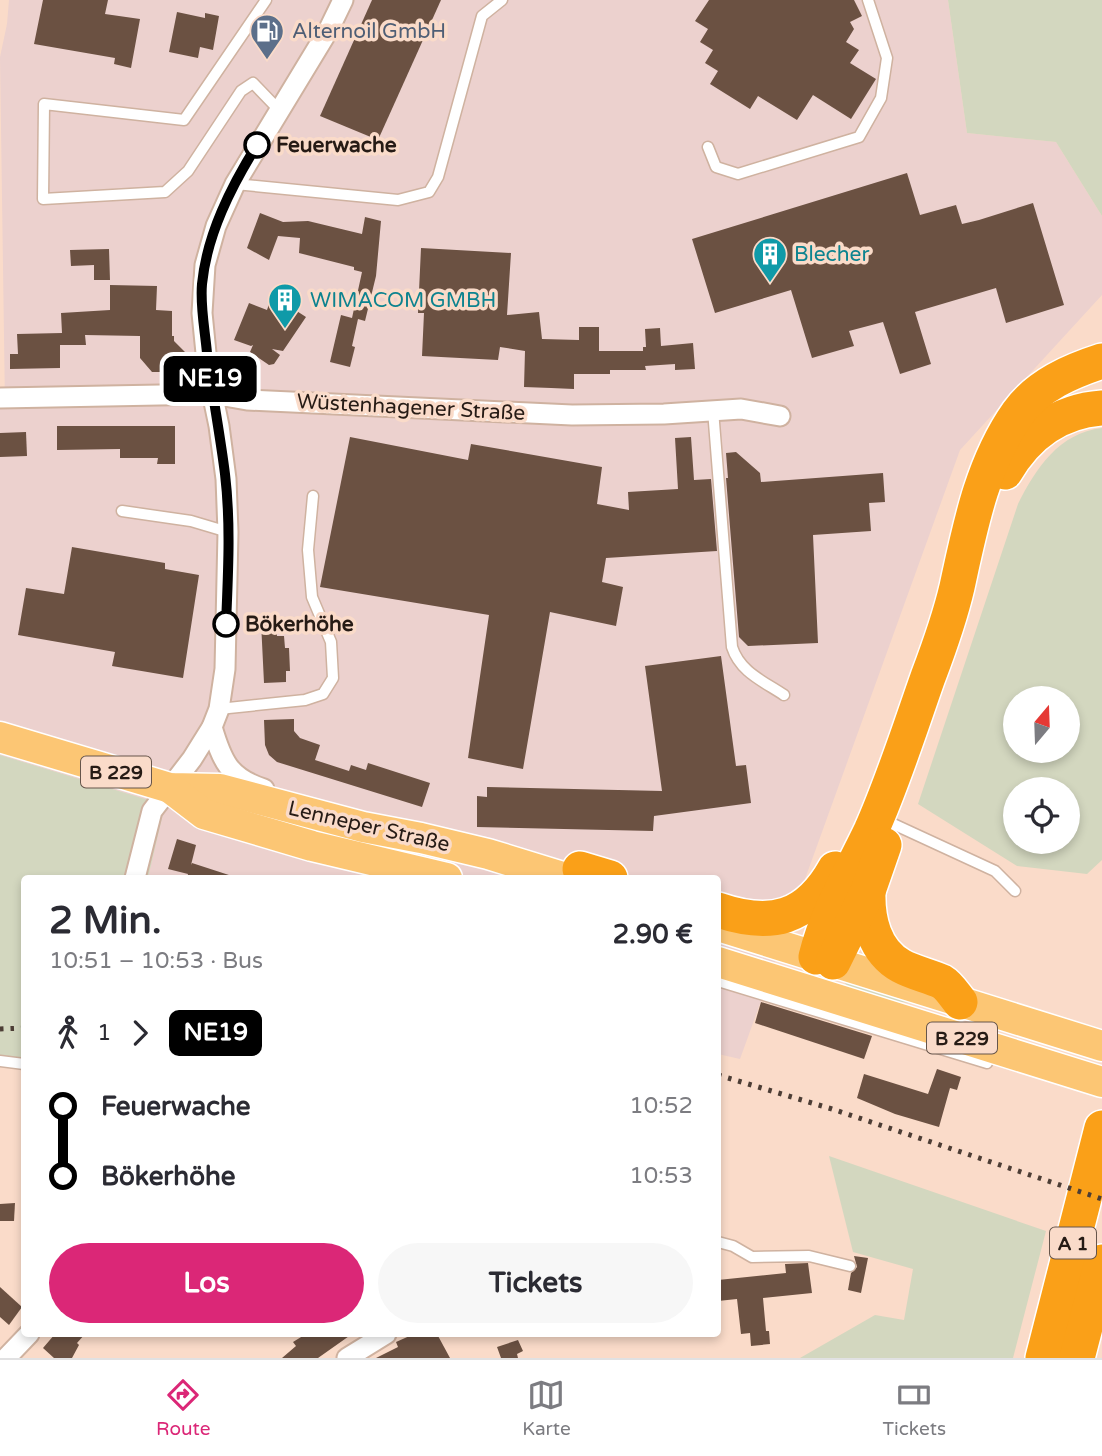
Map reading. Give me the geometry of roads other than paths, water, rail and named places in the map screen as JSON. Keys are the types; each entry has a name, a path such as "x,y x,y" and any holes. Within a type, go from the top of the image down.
{"highway":[{"path":"960,1002 944,983 926,978 898,964 886,953 873,933 867,906 881,826 945,629 977,503 1001,442 1020,411 1033,396 1070,372 1102,360"},
{"path":"824,959 822,931 881,826 959,626 1004,474 1021,448 1047,425 1074,412 1102,408"},
{"path":"721,911 735,916 762,919 794,913 816,898 842,858 881,826"},
{"path":"824,959 869,891"},
{"name":"A 1","path":"1043,1358 1102,1128"},
{"name":"A 1","path":"1077,1358 1102,1262"}],"main road":[{"name":"Lenneper Straße","path":"0,737 170,788 220,789 305,813 577,875"},
{"name":"Lenneper Straße","path":"170,788 204,814 312,846 434,875"},
{"name":"B 229","path":"721,927 1102,1046"},
{"path":"812,992 824,959"},
{"name":"B 229","path":"721,963 1102,1082"}],"street":[{"path":"305,813 274,791 250,784 234,774 218,748 215,718 225,669 228,532 226,479 202,313 202,286 210,245 235,184 329,29 342,0"},
{"name":"Wüstenhagener Straße","path":"0,398 213,394 247,400 572,415 664,414 741,409 780,416"},
{"path":"136,875 152,811 215,718"},
{"path":"6,1358 26,1337"},
{"path":"347,1358 381,1337"}],"lane":[{"path":"266,0 184,120 44,104 43,199 165,192 188,171 241,91 253,83 279,110"},
{"path":"235,184 398,200 429,192 438,177 482,16 502,0"},
{"path":"708,147 716,167 737,174 859,137 881,98 887,58 867,0"},
{"path":"713,410 732,647 736,660 743,668 784,695"},
{"path":"215,718 306,700 323,694 333,678 331,642 312,597 308,550 313,496"},
{"path":"122,510 191,521 228,532"},
{"path":"881,826 995,871 1015,891"},
{"path":"721,982 987,1063 991,1048"},
{"path":"0,1060 21,1064"},
{"path":"721,1243 752,1256 809,1256 850,1266"}],"railway":[{"path":"0,1029 21,1028"},
{"path":"721,1076 832,1109 1102,1199"}],"place":[{"name":"Alternoil GmbH","path":"267,61"},
{"name":"Feuerwache","path":"257,145"},
{"name":"Blecher","path":"770,284"},
{"name":"WIMACOM GMBH","path":"285,330"},
{"name":"Bökerhöhe","path":"226,624"}]}
